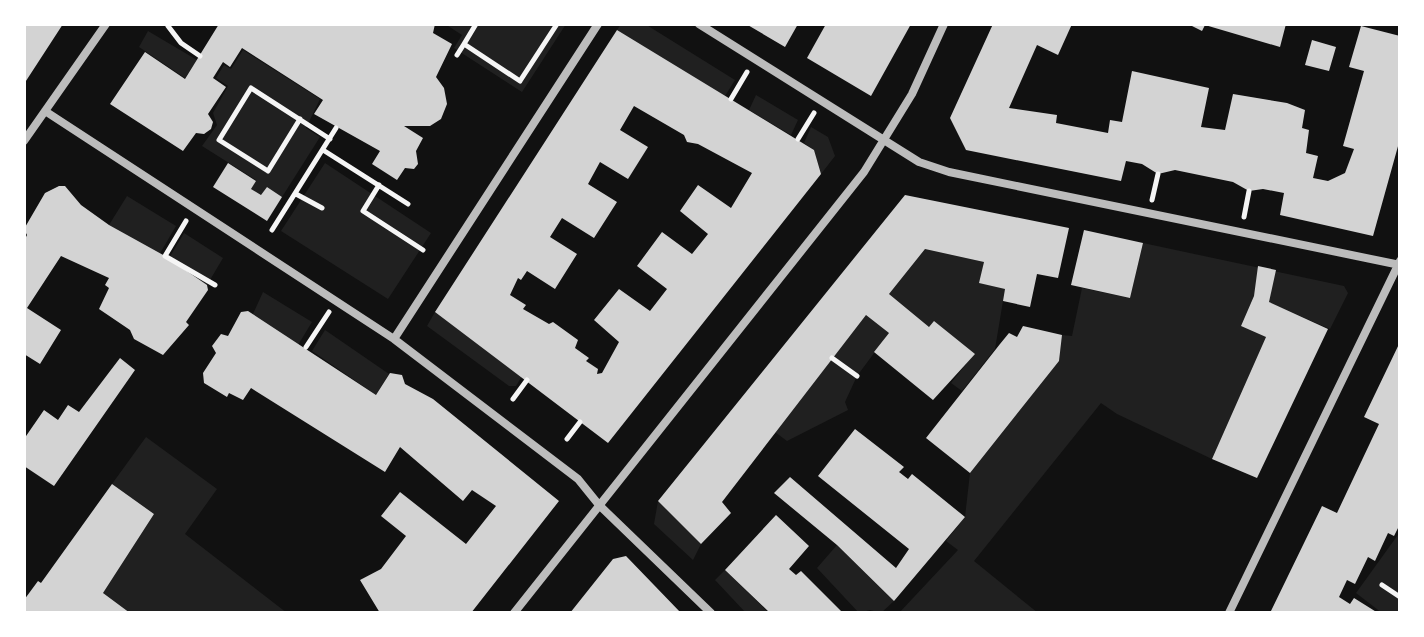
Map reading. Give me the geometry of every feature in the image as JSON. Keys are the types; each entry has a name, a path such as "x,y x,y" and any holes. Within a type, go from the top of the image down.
{"street":[{"path":"24,141 106,24"},
{"path":"394,339 598,24"},
{"path":"699,24 822,98 919,162 949,172 1399,263 1229,613"},
{"path":"514,613 886,141 944,24"},
{"path":"45,111 394,339 578,479 599,505 711,613"}],"path":[{"path":"457,55 476,24"},
{"path":"464,44 520,81 557,24"},
{"path":"168,26 181,43 200,56"},
{"path":"731,99 755,57"},
{"path":"300,119 268,171 219,140 251,88 300,119 330,139"},
{"path":"798,139 822,98"},
{"path":"272,230 336,128"},
{"path":"323,150 408,204"},
{"path":"1149,214 1158,174"},
{"path":"379,185 363,211 423,250"},
{"path":"1241,232 1249,191"},
{"path":"296,194 322,208"},
{"path":"193,210 165,256 215,285"},
{"path":"306,347 336,301"},
{"path":"832,358 857,376"},
{"path":"513,399 527,380"},
{"path":"567,439 580,422"},
{"path":"1382,585 1400,597"}],"shaded area":[{"path":"445,24 566,24 522,92 454,48 462,35"},
{"path":"621,24 645,24 735,80 725,96 617,30"},
{"path":"148,31 197,60 185,78 139,47"},
{"path":"243,50 320,99 306,128 320,137 282,197 267,187 261,195 251,189 256,180 202,146 217,125 213,113 228,86 216,78 224,65 231,69"},
{"path":"756,95 798,120 791,135 749,110"},
{"path":"811,127 828,137 835,156 821,174 814,150 804,143"},
{"path":"325,163 431,233 388,299 281,231"},
{"path":"127,196 176,226 159,255 109,225"},
{"path":"184,233 223,258 207,285 168,260"},
{"path":"1143,243 1344,286 1348,293 1330,329 1254,296 1241,326 1266,337 1212,459 1117,414 1101,403 974,561 1038,613 899,613 958,550 946,541 965,517 970,473 1059,361 1062,335 1072,336 1082,288 1130,298"},
{"path":"925,249 984,262 980,283 1005,289 995,349 962,391 951,383 974,354 934,322 929,327 889,294"},
{"path":"263,292 312,322 298,345 252,316"},
{"path":"435,312 522,376 516,386 509,386 427,326"},
{"path":"866,315 889,333 857,376 845,402 848,410 787,441 775,432"},
{"path":"325,330 389,374 376,395 312,351"},
{"path":"146,437 217,489 185,534 287,613 130,613 103,593 154,514 112,484"},
{"path":"658,501 701,544 693,560 654,524"},
{"path":"1400,532 1400,613 1382,613 1356,593"},
{"path":"837,545 894,601 881,613 870,610 859,613 817,568"},
{"path":"725,570 769,613 746,613 715,580"}],"building":[{"path":"24,24 63,24 24,84"},
{"path":"219,24 435,24 433,33 452,44 436,77 444,88 447,104 441,119 430,126 404,126 423,138 416,151 418,164 414,169 405,168 397,180 372,164 380,151 314,114 323,100 242,48 230,67 223,62 213,78 226,87 208,114 213,122 211,129 204,134 196,133 183,151 110,104 145,52 185,79"},
{"path":"746,24 798,24 785,47"},
{"path":"826,24 911,24 871,96 807,58"},
{"path":"993,24 1072,24 1058,55 1037,45 1009,108 1057,115 1056,123 1108,133 1110,120 1122,122 1132,71 1209,88 1201,127 1225,130 1233,94 1287,103 1305,110 1302,128 1309,130 1306,153 1318,156 1313,178 1328,181 1345,173 1354,149 1343,146 1364,71 1349,67 1361,26 1400,36 1400,139 1373,236 1280,215 1284,193 1263,189 1249,191 1233,182 1175,170 1158,174 1142,164 1126,161 1121,181 966,150 950,118"},
{"path":"1188,24 1286,24 1280,47 1205,25 1202,31"},
{"path":"617,30 814,150 821,174 608,443 435,312","holes":["634,106 684,135 687,142 698,144 752,173 731,208 698,185 680,211 708,234 692,254 662,232 637,266 667,289 650,311 619,289 594,320 619,342 602,373 597,374 598,369 586,361 589,358 575,348 578,340 553,322 549,324 523,309 526,305 510,295 518,278 521,280 527,271 555,289 577,254 550,237 562,218 594,238 617,202 588,184 600,162 628,179 648,147 620,130"]},
{"path":"1312,40 1336,47 1329,71 1305,65"},
{"path":"228,163 256,181 251,189 261,195 267,187 282,197 267,221 213,187"},
{"path":"65,186 81,205 109,225 165,256 207,285 208,290 186,322 189,325 163,355 134,339 130,330 99,309 109,288 105,285 109,278 61,256 27,308 61,330 40,364 24,354 24,241 27,235 24,229 45,193"},
{"path":"905,195 1069,228 1058,278 1037,274 1030,307 1003,301 1005,289 979,283 984,262 925,249 889,294 929,327 934,321 975,354 933,400 874,352 889,333 866,315 722,502 731,513 701,544 658,501"},
{"path":"1084,230 1143,243 1130,298 1071,285"},
{"path":"1258,266 1276,270 1269,302 1328,329 1257,478 1212,459 1266,337 1241,326 1254,296"},
{"path":"248,311 376,395 390,373 402,375 405,384 433,399 559,501 471,613 380,613 360,580 381,569 406,536 381,516 400,492 466,544 496,506 472,490 463,501 400,447 385,472 251,388 243,400 229,393 227,397 204,383 203,373 216,353 212,346 221,334 228,336 241,312"},
{"path":"1023,326 1062,335 1059,361 970,473 926,438 1009,333 1017,337"},
{"path":"1400,342 1400,524 1394,536 1388,533 1375,561 1368,557 1355,584 1347,580 1339,597 1350,604 1354,598 1378,613 1270,613 1322,506 1337,513 1379,424 1364,417"},
{"path":"120,358 135,370 54,486 24,466 24,439 44,410 58,420 68,405 79,412"},
{"path":"855,429 904,467 899,472 908,479 912,474 965,517 894,601 837,545 774,493 790,477 896,568 909,549 818,476"},
{"path":"112,484 154,514 103,593 130,613 24,613 24,600 38,581 41,583"},
{"path":"776,515 809,546 789,569 796,575 801,571 843,613 770,613 725,570"},
{"path":"626,556 681,613 570,613 613,559"}]}
